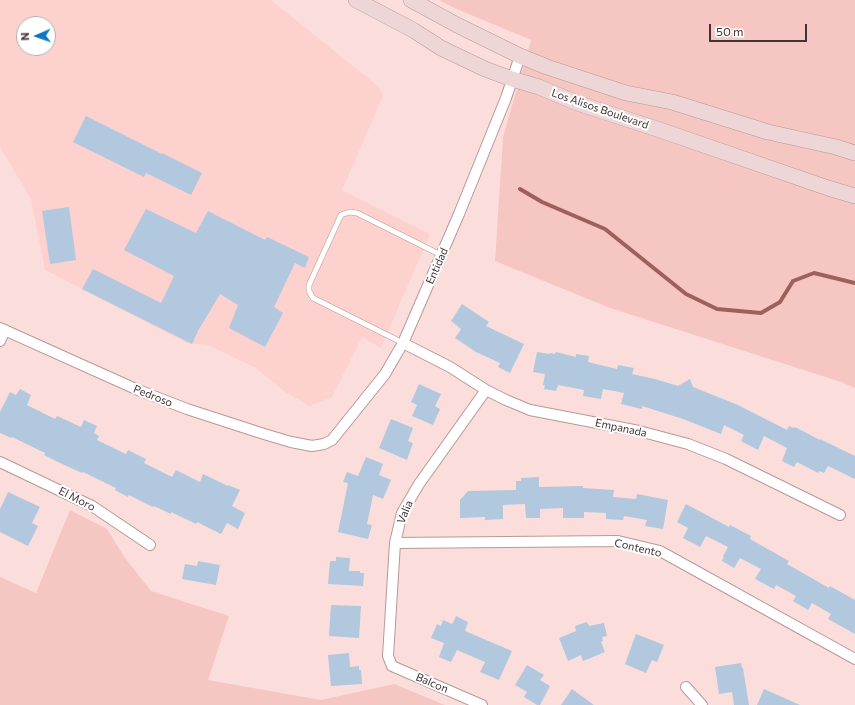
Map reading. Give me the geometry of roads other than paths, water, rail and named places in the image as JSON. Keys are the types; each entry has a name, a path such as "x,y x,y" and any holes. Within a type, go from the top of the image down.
{"main road":[{"name":"Los Alisos Boulevard","path":"356,0 413,30 441,48 485,69 539,87 577,103 855,196"},
{"name":"Los Alisos Boulevard","path":"410,0 520,56 547,67 626,93 672,102 768,132 836,147 855,153"}],"street":[{"name":"Entidad","path":"312,446 324,444 332,440 385,374 403,343 459,214 503,105 520,56"},
{"path":"0,341 2,329"},
{"name":"Pedroso","path":"2,329 125,384 187,409 291,442 312,446"},
{"name":"Empanada","path":"403,343 450,366 486,390 530,410 640,431 688,444 726,459 840,515"},
{"name":"Valia","path":"388,656 395,542 402,513 418,484 486,390"},
{"name":"El Moro","path":"0,462 92,506 150,545"},
{"name":"Contento","path":"395,542 618,542 660,551 855,659"},
{"name":"Balcon","path":"388,656 392,666 482,705"},
{"path":"686,687 702,705"}],"lane":[{"path":"403,343 313,298 309,284 341,215 349,212 357,213 442,255"}],"waterway":[{"path":"520,189 542,202 605,229 686,294 717,309 761,313 780,302 793,281 814,273 855,283"}]}
